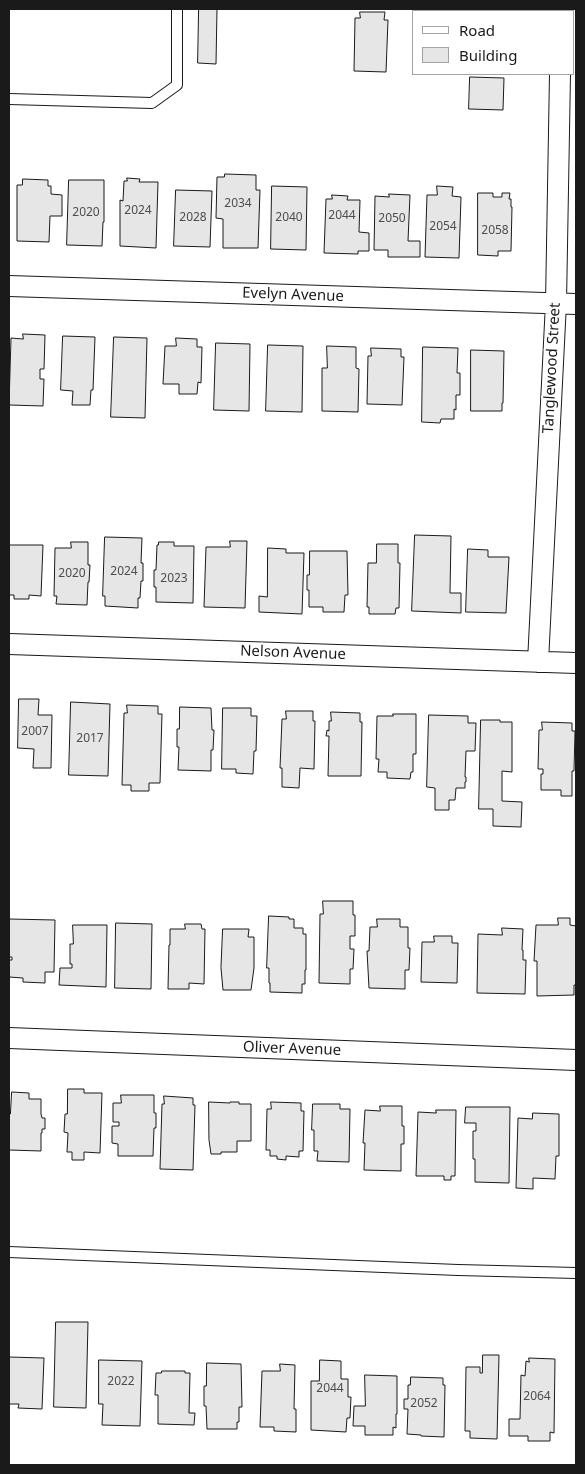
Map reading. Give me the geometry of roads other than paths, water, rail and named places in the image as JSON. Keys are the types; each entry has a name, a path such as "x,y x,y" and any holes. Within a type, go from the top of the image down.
{"street":[{"name":"Tanglewood Street","path":"538,662 556,303 560,75"},
{"name":"Evelyn Avenue","path":"9,286 576,304"},
{"name":"Nelson Avenue","path":"9,644 576,663"},
{"name":"Oliver Avenue","path":"9,1038 576,1060"}],"lane":[{"path":"9,99 152,103 177,84 177,9"},
{"path":"9,1252 468,1271 576,1273"}]}
